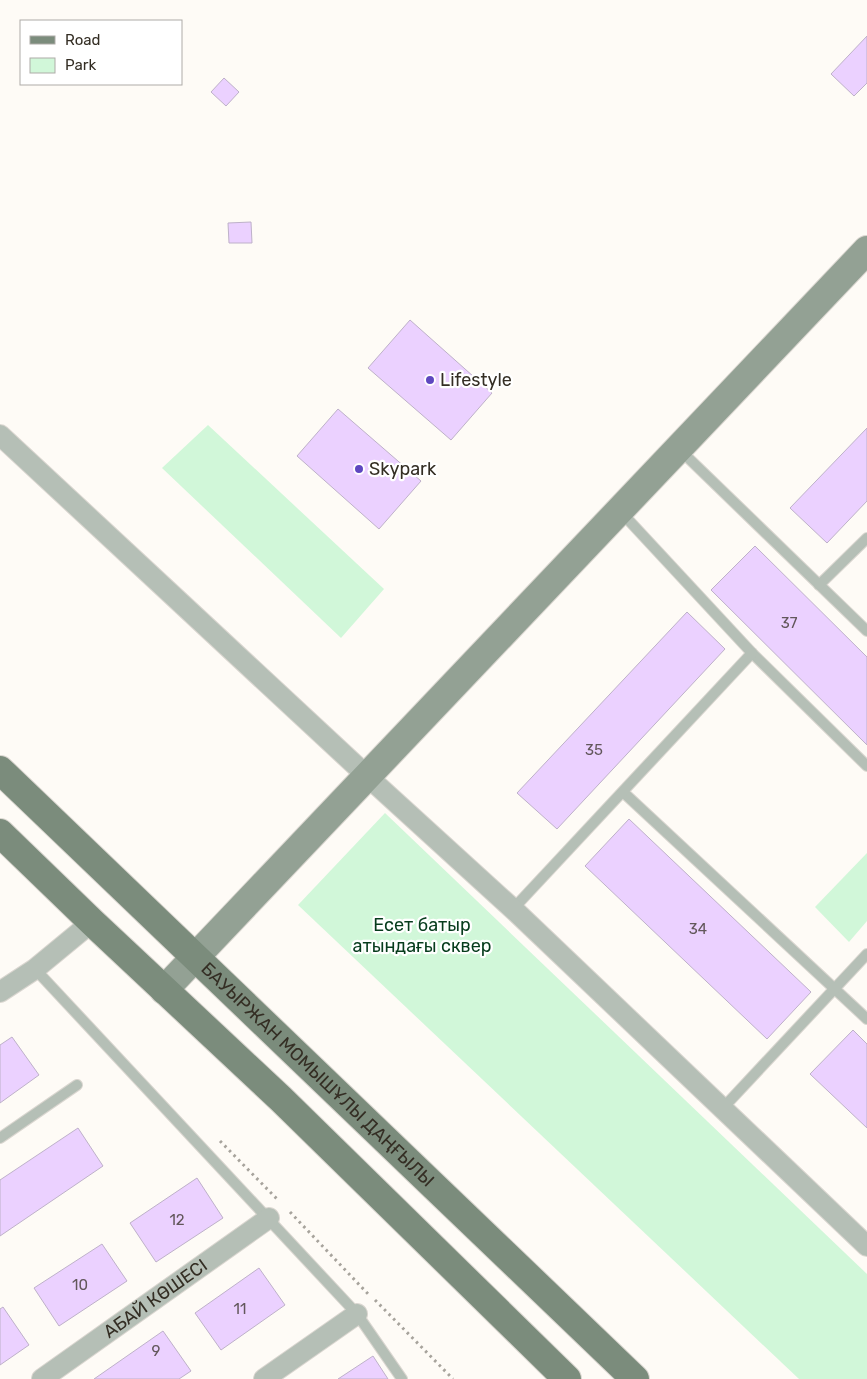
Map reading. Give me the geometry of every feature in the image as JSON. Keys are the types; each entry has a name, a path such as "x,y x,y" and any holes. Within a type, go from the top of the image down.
{"main road":[{"name":"БАУЫРЖАН МОМЫШҰЛЫ ДАҢҒЫЛЫ","path":"0,770 635,1379"},
{"path":"0,833 281,1099 567,1379"}],"street":[{"path":"164,990 867,250"},
{"path":"0,435 513,909 867,1246"},
{"path":"0,992 35,969 92,922"},
{"name":"АБАЙ КӨШЕСІ","path":"42,1379 275,1211"},
{"path":"264,1379 283,1370 357,1314"}],"lane":[{"path":"678,448 867,631"},
{"path":"620,510 752,653 867,766"},
{"path":"819,585 867,538"},
{"path":"513,909 752,653"},
{"path":"622,792 867,1019"},
{"path":"723,1108 867,954"},
{"path":"35,969 275,1211 357,1314 402,1379"},
{"path":"0,1138 77,1085"}],"path":[{"path":"214,1135 275,1211"},
{"path":"288,1210 453,1379"}],"green space":[{"path":"208,425 384,589 341,638 162,468"},
{"name":"Есет батыр атындағы сквер","path":"385,813 867,1274 867,1379 799,1379 298,905"},
{"path":"867,853 867,921 849,942 815,907"}],"building":[{"path":"867,36 867,83 854,96 831,74"},
{"path":"224,78 239,92 226,106 211,92"},
{"path":"251,222 252,243 229,243 228,223"},
{"name":"Lifestyle","path":"410,320 492,393 451,440 368,368"},
{"name":"Skypark","path":"338,409 421,481 379,529 297,456"},
{"path":"867,428 867,501 827,543 790,508"},
{"path":"755,546 867,657 867,745 711,590"},
{"path":"687,612 725,649 557,829 517,793"},
{"path":"629,819 811,992 767,1039 585,866"},
{"path":"853,1030 867,1044 867,1128 810,1074"},
{"path":"12,1037 39,1075 0,1103 0,1045"},
{"path":"78,1128 103,1166 0,1236 0,1180"},
{"path":"197,1178 223,1218 156,1262 130,1223"},
{"path":"102,1244 127,1281 59,1326 34,1288"},
{"path":"259,1268 285,1305 221,1350 195,1313"},
{"path":"3,1307 29,1345 0,1365 0,1309"},
{"path":"163,1331 191,1371 179,1379 94,1379"},
{"path":"373,1356 388,1379 338,1379"}],"place":[{"name":"Lifestyle","path":"430,380"},
{"name":"Skypark","path":"359,469"}]}
